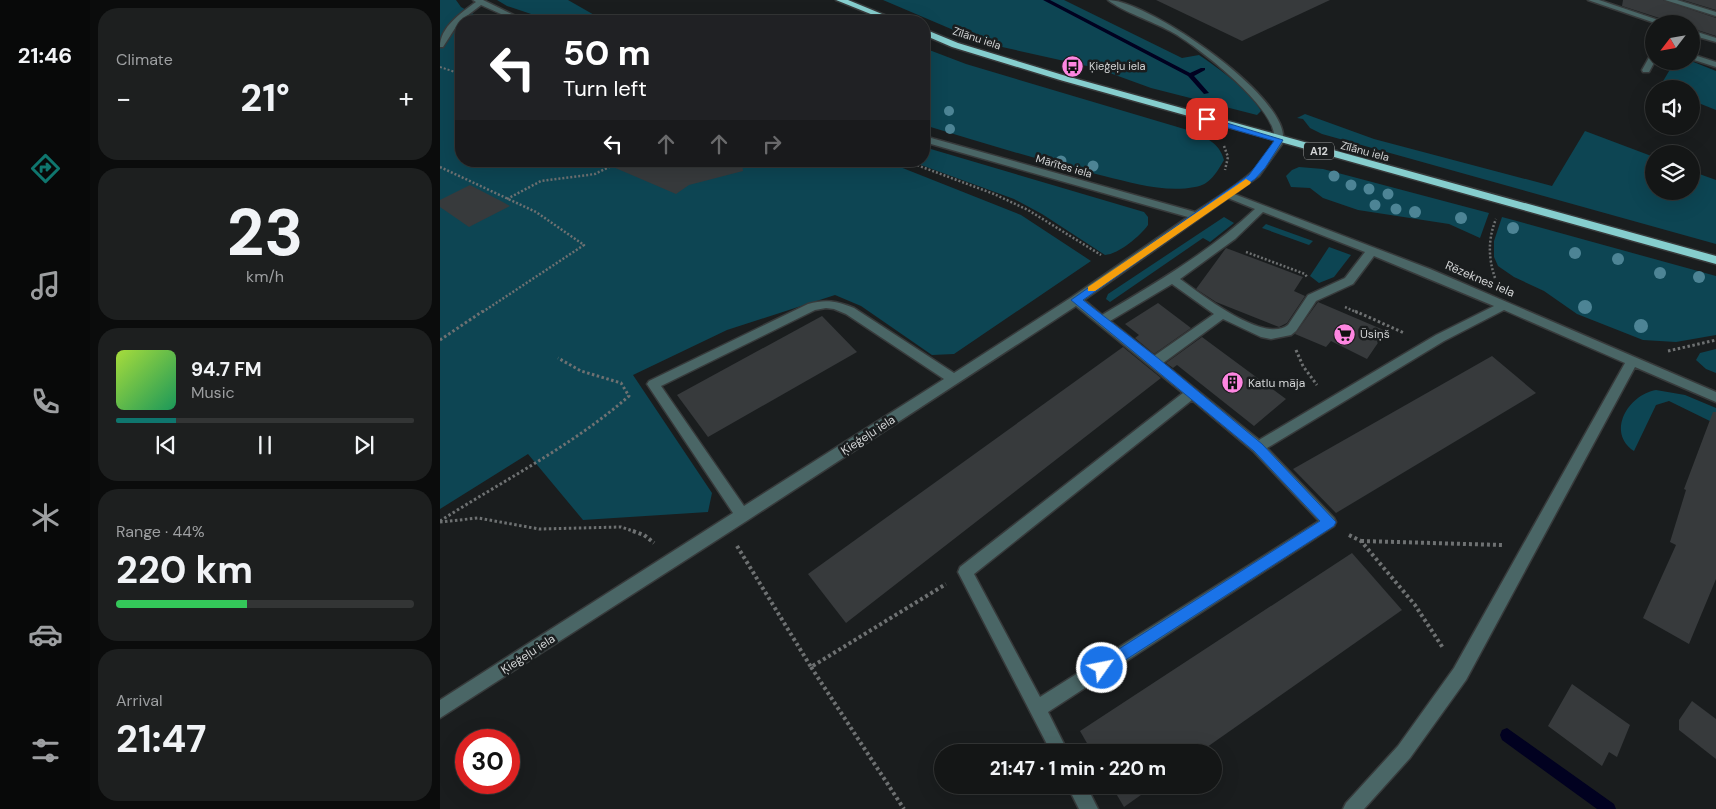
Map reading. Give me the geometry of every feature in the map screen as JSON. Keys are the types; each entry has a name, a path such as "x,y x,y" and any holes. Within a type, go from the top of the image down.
{"highway":[{"path":"840,0 879,15"},
{"name":"Zīlānu iela","path":"930,34 1054,76 1716,260"}],"street":[{"path":"1112,0 1177,31 1193,42 1259,99 1277,124 1279,140"},
{"path":"1592,0 1645,17"},
{"path":"1669,0 1716,14"},
{"path":"463,15 478,1 509,15"},
{"path":"440,45 455,22"},
{"path":"1700,35 1716,40"},
{"path":"1700,59 1716,65"},
{"name":"Ķieģeļu iela","path":"440,710 1076,300 1229,195 1252,177 1262,167 1279,140"},
{"name":"Mārītes iela","path":"930,141 1197,216"},
{"name":"Rēzeknes iela","path":"1229,195 1372,250 1506,305 1716,397"},
{"path":"1102,320 1172,279 1231,237 1263,208"},
{"path":"1172,279 1222,314 1261,333 1271,335 1287,332 1292,328 1312,298 1350,281 1372,250"},
{"path":"1037,710 1329,522 1258,447 1076,300"},
{"path":"743,516 653,384 794,315 812,307 826,304 836,305 850,311 954,379"},
{"path":"1258,447 1440,338 1506,305"},
{"path":"1155,362 1222,314"},
{"path":"1352,809 1404,752 1460,674 1633,360"},
{"path":"1056,744 965,572 1192,393"},
{"path":"1081,794 1089,809"}],"path":[{"path":"440,67 455,72"},
{"path":"1219,141 1228,153 1229,161 1225,170 1229,195"},
{"path":"440,167 536,212 584,245 440,340"},
{"path":"507,199 541,181 595,174 609,167"},
{"path":"922,167 994,194 1028,210 1092,250 1124,267"},
{"path":"1496,219 1489,236 1489,262 1506,305"},
{"path":"1287,332 1303,366 1330,404"},
{"path":"1633,360 1716,340"},
{"path":"440,522 496,485 548,456 607,417 629,396 621,383 581,370 558,358"},
{"path":"440,522 478,518 539,529 621,527 644,535 658,546 670,563"},
{"path":"1329,522 1361,542 1415,604 1460,674"},
{"path":"726,527 811,667 904,809"},
{"path":"1361,542 1531,546"},
{"path":"811,667 965,572"}],"shaded area":[{"path":"440,0 456,0 461,7 475,15 455,15 455,167 900,167 1021,215 1091,261 954,354 932,355 861,306 835,295 727,330 633,375 712,493 708,512 583,520 528,454 440,509"},
{"path":"497,0 568,0 594,15 534,15 507,6"},
{"path":"883,0 1064,0 1182,58 1199,55 1242,88 1261,111 1257,115 1151,88 1096,68 984,43 930,20 930,15 918,15"},
{"path":"930,50 966,64 1191,131 1215,145 1224,160 1219,169 1205,184 1184,189 1172,189 1138,184 1014,152 930,127"},
{"path":"1700,65 1716,71 1716,110 1700,104 1700,80 1664,80 1670,70 1700,70"},
{"path":"1305,114 1374,139 1552,186 1585,131 1645,154 1645,200 1700,200 1700,174 1716,180 1716,244 1322,134 1310,128 1303,119 1297,118"},
{"path":"930,149 1144,212 1148,217 1148,225 1129,244 1111,254 1105,255 1042,214 1014,199 926,167 930,167"},
{"path":"1299,167 1323,169 1489,213 1480,238 1449,224 1358,210 1323,198 1310,188 1291,187 1286,176 1292,170"},
{"path":"1224,217 1234,223 1210,242 1203,238 1110,302 1106,299 1108,294"},
{"path":"1502,217 1716,276 1716,335 1676,342 1643,340 1577,314 1544,291 1514,277 1498,266 1494,257 1494,241"},
{"path":"1266,224 1313,241 1309,245 1262,228"},
{"path":"1329,247 1351,255 1334,277 1319,283 1310,276"},
{"path":"1716,349 1716,373 1706,369 1696,360 1700,353"},
{"path":"1656,390 1685,395 1716,408 1716,424 1669,401 1656,405 1634,451 1626,443 1622,434 1621,425 1624,415 1629,406 1637,399 1646,393"}],"building":[{"path":"1156,0 1330,0 1242,41"},
{"path":"1623,0 1663,0 1716,18 1716,36 1700,31 1700,15 1650,15 1622,6"},
{"path":"1683,0 1716,0 1716,10"},
{"path":"613,167 743,167 743,171 689,185 676,194"},
{"path":"470,185 510,206 469,227 440,207 440,200"},
{"path":"1226,248 1303,277 1294,291 1305,296 1287,323 1279,327 1216,302 1196,289"},
{"name":"Ūsiņš","path":"1318,302 1386,331 1367,359 1331,341 1326,347 1295,334"},
{"path":"1158,303 1191,328 1154,354 1135,338 1139,335 1125,324"},
{"path":"822,316 857,352 708,437 677,395"},
{"name":"Katlu māja","path":"1202,337 1286,399 1254,426 1177,365 1173,368 1166,363"},
{"path":"1123,347 1161,378 846,623 808,574"},
{"path":"1492,356 1536,393 1336,513 1293,469"},
{"path":"1713,412 1716,412 1716,579 1689,644 1643,618 1676,545 1670,542 1686,490 1684,489"},
{"path":"1352,553 1402,610 1211,744 1087,744 1080,731"},
{"path":"1572,684 1630,725 1617,757 1609,752 1602,766 1548,726"},
{"path":"1692,701 1716,719 1716,759 1679,730 1679,720"},
{"path":"1116,794 1142,794 1124,807"}],"waterway":[{"path":"1046,0 1190,75"},
{"path":"1190,75 1203,69"},
{"path":"1190,75 1206,93"},
{"path":"1507,735 1609,809"}],"slow traffic":[{"path":"1091,289 1246,182"}],"place":[{"name":"Ķieģeļu iela","path":"1073,66"},
{"name":"Ūsiņš","path":"1344,334"},
{"name":"Katlu māja","path":"1232,383"}],"route":[{"path":"1102,668 1329,522 1258,447 1076,300 1229,195 1252,177 1262,167 1279,140 1207,119"}]}
